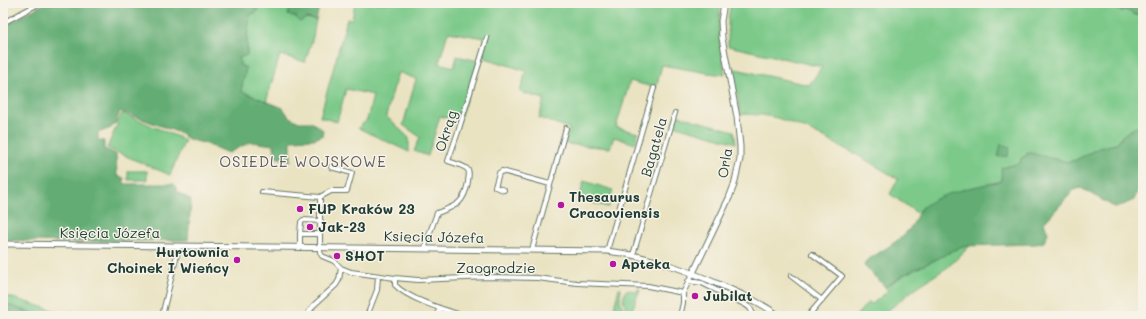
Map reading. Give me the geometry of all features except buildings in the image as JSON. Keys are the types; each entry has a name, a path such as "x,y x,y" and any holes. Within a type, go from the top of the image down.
{"street":[{"path":"3,23 40,3"},
{"name":"Orla","path":"680,316 683,303 683,293 729,198 734,185 740,159 737,117 722,38 721,20 724,3"},
{"name":"Okrąg","path":"426,249 426,243 437,213 454,207 462,198 466,190 469,173 467,169 463,166 448,161 487,38"},
{"path":"607,252 654,88"},
{"name":"Bagatela","path":"633,255 675,113"},
{"path":"532,250 566,128"},
{"path":"262,192 320,197 331,191 347,191 352,173 331,167"},
{"path":"504,190 495,187 499,173 502,171 550,184"},
{"path":"320,197 320,248"},
{"path":"300,248 301,222 303,220 320,221"},
{"path":"300,234 320,234"},
{"name":"Księcia Józefa","path":"3,244 607,252 633,255 669,264 756,301 779,316"},
{"path":"162,316 178,246"},
{"name":"Zaogrodzie","path":"320,248 322,256 334,261 342,268 351,272 378,276 418,280 488,277 537,278 577,283 648,286 683,293"},
{"path":"808,316 842,276 812,254"},
{"path":"306,316 314,305 336,285 342,268"},
{"path":"367,316 378,290 378,276"},
{"path":"791,276 822,300"},
{"path":"396,278 395,284 401,291 440,308 464,316"},
{"path":"688,281 702,283 746,305 750,308 754,316"},
{"path":"436,316 440,308"}],"green space":[{"path":"45,3 258,3 257,12 250,15 247,38 247,55 239,58 240,65 246,68 241,91 283,108 289,117 299,122 311,122 323,130 322,136 314,139 291,140 291,161 275,157 274,145 251,142 228,153 204,143 190,140 180,133 120,111 116,123 111,128 98,133 98,140 104,141 104,149 116,154 117,176 124,178 124,184 174,184 178,192 191,200 188,240 67,242 3,240 3,27"},
{"path":"257,3 310,3 310,9 289,15 316,20 313,37 305,62 280,55 266,102 241,91 246,68 240,65 239,58 247,55 247,38 250,15"},
{"path":"310,3 320,3 316,20 307,18 299,22 296,17 288,15 290,7 309,9"},
{"path":"355,3 717,3 720,8 719,32 725,75 662,65 656,88 630,81 616,127 638,133 635,144 614,137 610,148 565,144 569,128 539,118 544,99 520,92 526,71 482,57 488,35 485,38 448,32 439,63 454,67 457,56 478,61 459,122 440,116 428,156 414,151 420,137 403,125 416,79 398,72 386,116 409,138 409,152 358,128 367,120 373,95 346,89 337,122 320,117 347,19 352,19"},
{"path":"731,3 1100,3 1121,11 1127,10 1133,14 1143,17 1143,124 1128,132 1116,144 1099,148 1076,160 1067,162 1027,153 1009,175 1000,181 971,188 938,199 917,213 890,194 898,179 859,156 807,129 777,118 762,115 741,114 731,68 809,85 822,67 728,46 728,18"},
{"path":"1100,3 1143,3 1143,17 1133,14 1127,10 1121,11"},
{"path":"122,113 185,140 170,175 107,148"},
{"path":"676,115 734,131 736,143 673,125"},
{"path":"1143,124 1143,171 1138,176 1139,187 1134,200 1116,208 1081,188 1074,190 1044,223 1048,233 1044,242 1036,244 962,246 905,274 885,287 864,266 866,261 890,246 906,233 923,207 940,197 972,187 1002,181 1001,168 1020,163 1021,158 1026,156 1027,152 1067,162 1076,160 1099,148 1116,144 1128,132"},
{"path":"1001,144 1010,147 1008,156 998,157"},
{"path":"128,171 147,171 147,180 128,180"},
{"path":"584,181 613,190 608,207 579,199"},
{"path":"962,246 970,246 948,267 917,287 881,316 856,316 868,302 872,304 888,291 885,287 905,274"},
{"path":"619,288 621,288 620,300 624,312 620,316 615,312 614,316 612,316"},
{"path":"638,289 640,289 630,316 628,316 623,299 626,290 638,291"},
{"path":"3,295 69,315 71,311 92,316 32,316 32,313 3,303"},
{"path":"3,303 33,314 32,316 3,316"}],"place":[{"name":"Thesaurus Cracoviensis","path":"561,205"},
{"name":"FUP Kraków 23","path":"300,209"},
{"name":"Jak-23","path":"310,227"},
{"name":"SHOT","path":"337,256"},
{"name":"Hurtownia Choinek I Wieńcy","path":"237,260"},
{"name":"Apteka","path":"613,264"},
{"name":"Jubilat","path":"695,296"}],"district":[{"name":"OSIEDLE WOJSKOWE","path":"303,162"}]}
